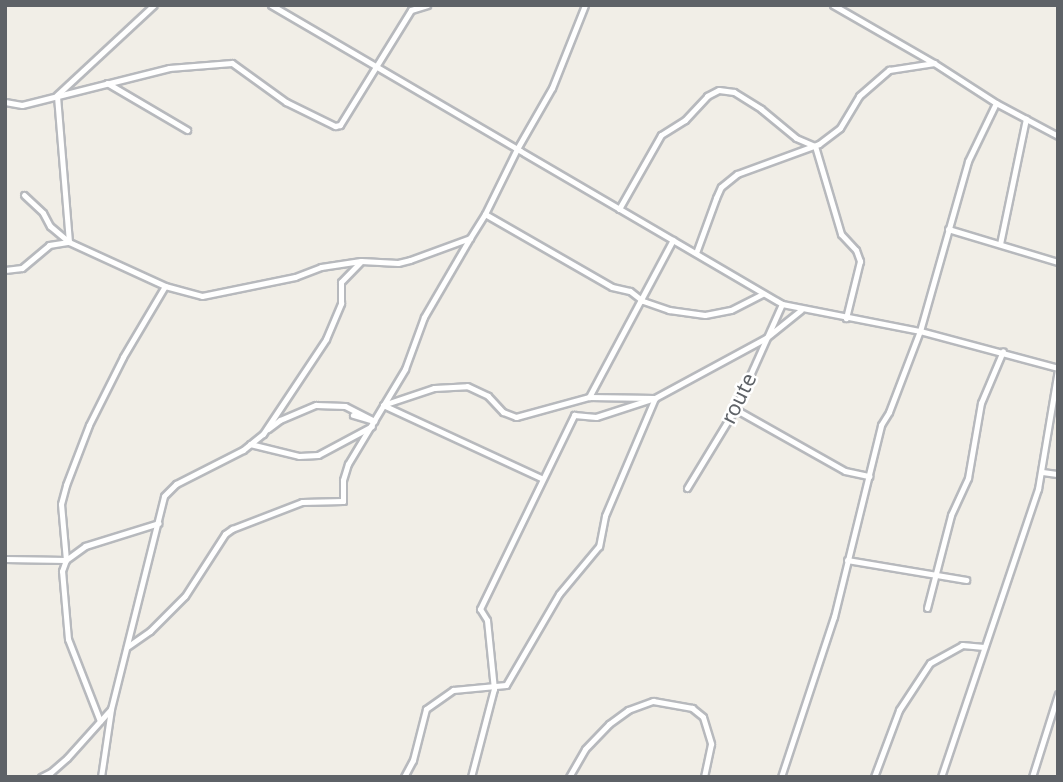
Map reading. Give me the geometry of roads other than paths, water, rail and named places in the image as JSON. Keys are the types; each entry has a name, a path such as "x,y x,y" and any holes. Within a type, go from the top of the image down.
{"street":[{"path":"57,95 154,5"},
{"path":"271,5 782,304 801,310 919,331 1003,351 1058,369 1046,430 1043,472 941,777"},
{"path":"5,102 22,106 57,95 185,65 232,63 286,102 335,126 344,121 374,67 411,10 426,5"},
{"path":"127,647 150,631 185,596 225,534 232,529 302,502 342,501 343,480 348,464 405,369 424,317 485,214 517,149 552,88 585,5"},
{"path":"833,5 934,63 996,103 1058,136"},
{"path":"696,253 721,187 737,174 815,146 840,128 859,96 889,70 934,63"},
{"path":"107,83 187,130"},
{"path":"619,209 661,135 685,120 707,96 719,90 734,92 761,109 796,138 815,146"},
{"path":"57,95 69,242"},
{"path":"781,777 834,617 881,425 889,412 919,331 968,160 996,103"},
{"path":"1000,244 1026,119"},
{"path":"815,146 841,234 856,250 860,261 846,318"},
{"path":"24,195 43,213 50,226 69,242 165,286 202,296 295,276 321,267 361,261 398,263 470,238"},
{"path":"485,214 611,287 630,291 641,300 669,310 705,315 731,310 762,294"},
{"path":"948,229 1058,262"},
{"path":"589,397 673,240"},
{"path":"5,270 22,268 49,245 69,242"},
{"path":"263,434 326,339 341,303 341,282 361,261"},
{"path":"100,721 68,639 62,571 66,560 61,504 89,425 123,357 165,286"},
{"name":"route","path":"687,488 734,409 782,304"},
{"path":"471,777 494,689 487,620 480,609 541,478 558,452 574,415 596,417 655,398 766,338 801,310"},
{"path":"927,608 951,515 968,478 981,402 1003,351"},
{"path":"383,405 434,388 467,386 488,396 503,412 516,417 589,397 655,398"},
{"path":"404,777 413,760 426,709 453,690 494,689 506,685 559,594 599,546 605,516 655,398"},
{"path":"101,777 111,709 168,490 250,444 280,420 316,405 345,406 373,423"},
{"path":"383,405 541,478"},
{"path":"734,409 845,471 869,476"},
{"path":"353,415 373,423"},
{"path":"250,444 299,456 318,455 335,448 373,423"},
{"path":"1043,472 1058,474"},
{"path":"5,559 66,560 101,539 159,523"},
{"path":"847,560 966,580"},
{"path":"874,777 899,710 930,663 962,645 984,647"},
{"path":"1032,777 1058,694"},
{"path":"569,777 585,749 609,724 628,710 653,701 692,708 704,717 711,744 704,777"},
{"path":"41,777 67,758 111,709"},
{"path":"1050,719 1058,722"}]}
